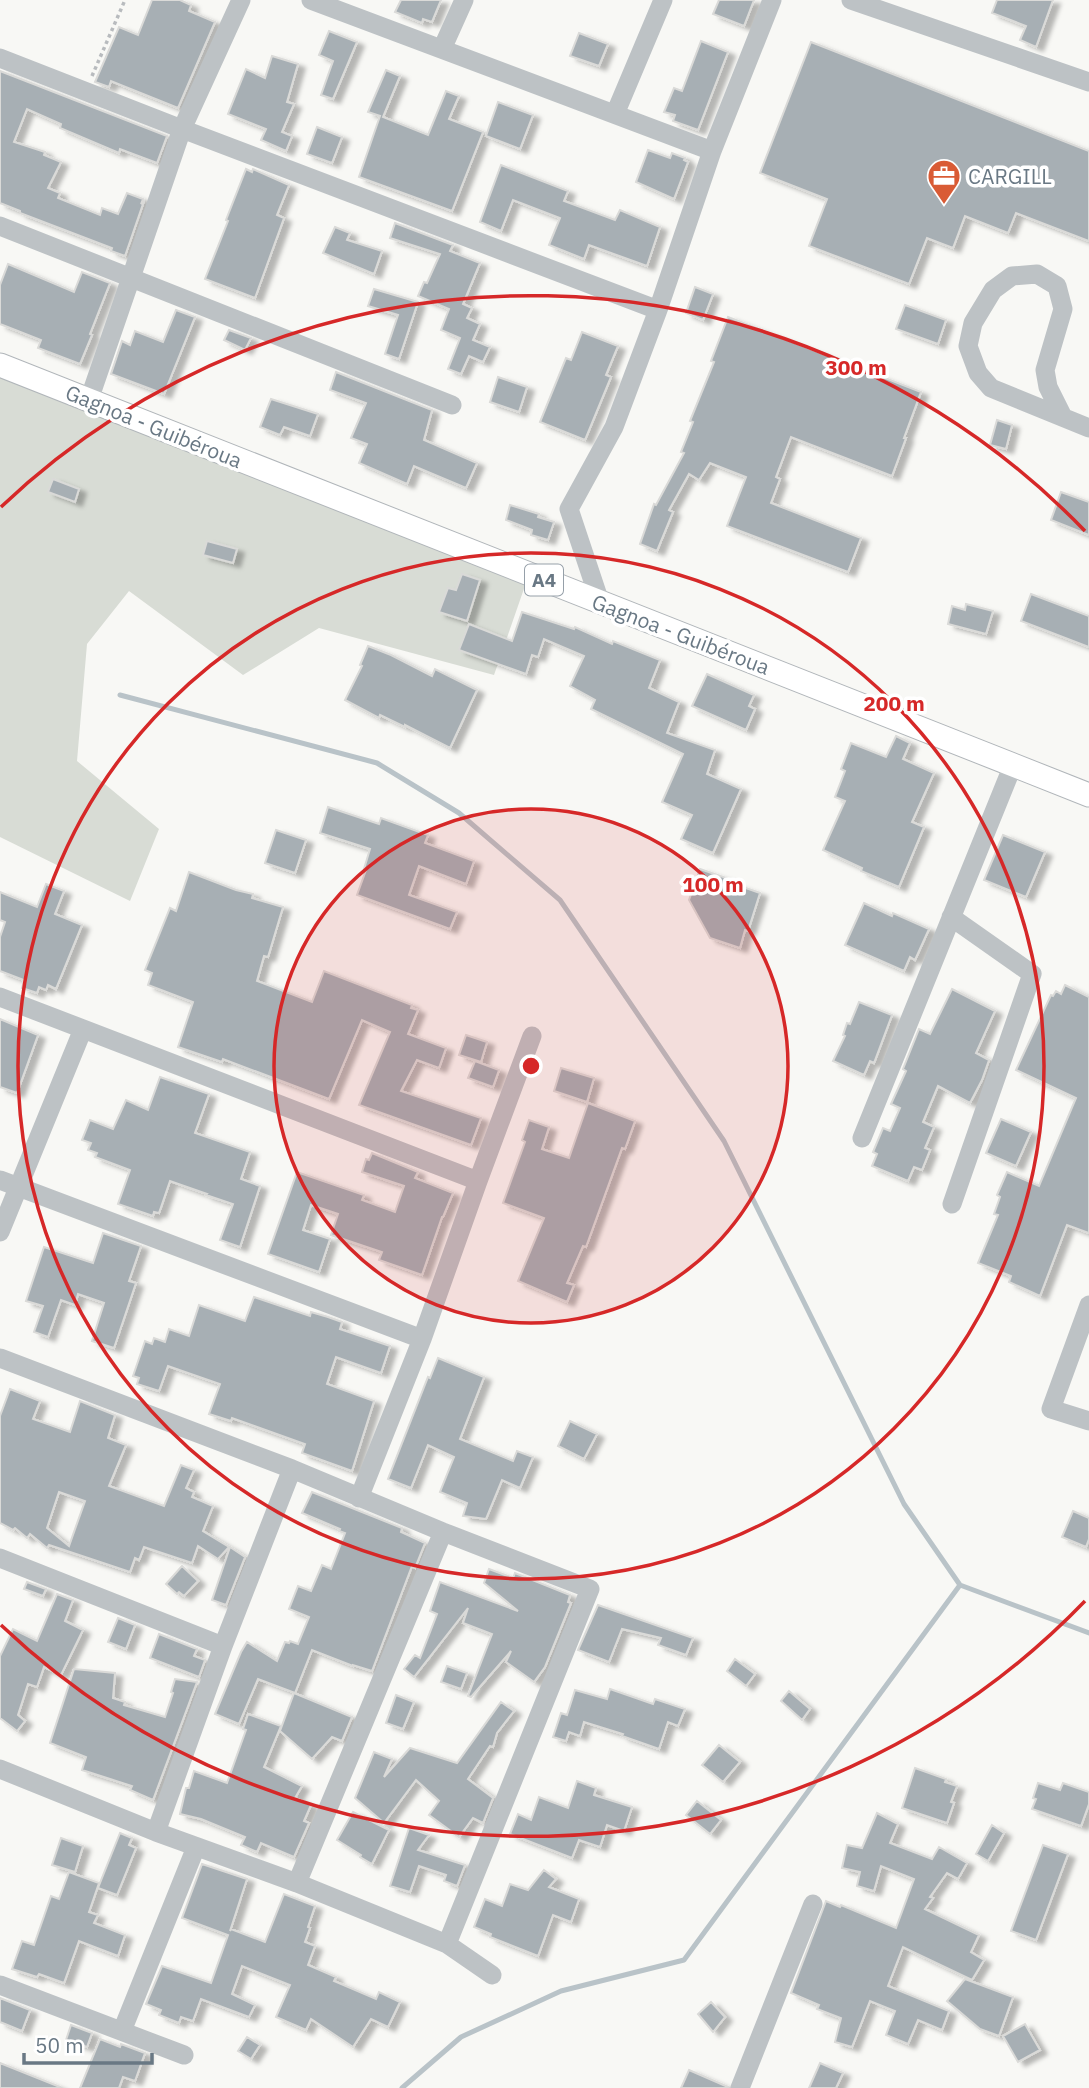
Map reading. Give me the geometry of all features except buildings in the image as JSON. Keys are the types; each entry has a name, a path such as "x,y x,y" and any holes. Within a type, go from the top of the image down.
{"main road":[{"name":"Gagnoa - Guibéroua","path":"0,365 1089,795"}],"street":[{"path":"89,400 182,130 240,0"},
{"path":"311,0 712,150"},
{"path":"442,49 464,0"},
{"path":"615,114 663,0"},
{"path":"600,602 569,509 614,427 658,310 712,150 772,0"},
{"path":"852,0 1089,82"},
{"path":"0,58 182,130 658,310"},
{"path":"0,226 452,405"},
{"path":"1063,417 1048,387 1045,370 1063,309 1057,286 1037,274 1012,276 993,290 973,323 968,346 978,373 991,388 1089,428"},
{"path":"862,1138 1013,765"},
{"path":"951,917 1032,974 952,1204"},
{"path":"0,998 478,1181"},
{"path":"0,1232 9,1183 83,1029"},
{"path":"359,1498 422,1339 532,1036"},
{"path":"9,1183 422,1339"},
{"path":"1089,1305 1051,1409 1089,1421"},
{"path":"0,1358 292,1469 590,1589 447,1944"},
{"path":"156,1832 223,1646 292,1469"},
{"path":"297,1883 443,1532"},
{"path":"0,1558 223,1646"},
{"path":"0,1769 156,1832 297,1883 447,1944 492,1975"},
{"path":"122,2031 196,1847"},
{"path":"740,2088 813,1904"},
{"path":"0,1985 184,2055"}],"path":[{"path":"86,91 125,0"}],"shaded area":[{"path":"0,366 527,580 494,675 319,628 243,675 129,591 87,644 77,761 159,829 130,901 0,837"}],"waterway":[{"path":"120,695 377,763 459,813 560,900 724,1141 904,1504 960,1585"},
{"path":"402,2088 461,2037 561,1991 684,1960 960,1585 1089,1633"}],"place":[{"name":"CARGILL","path":"944,206"}]}
